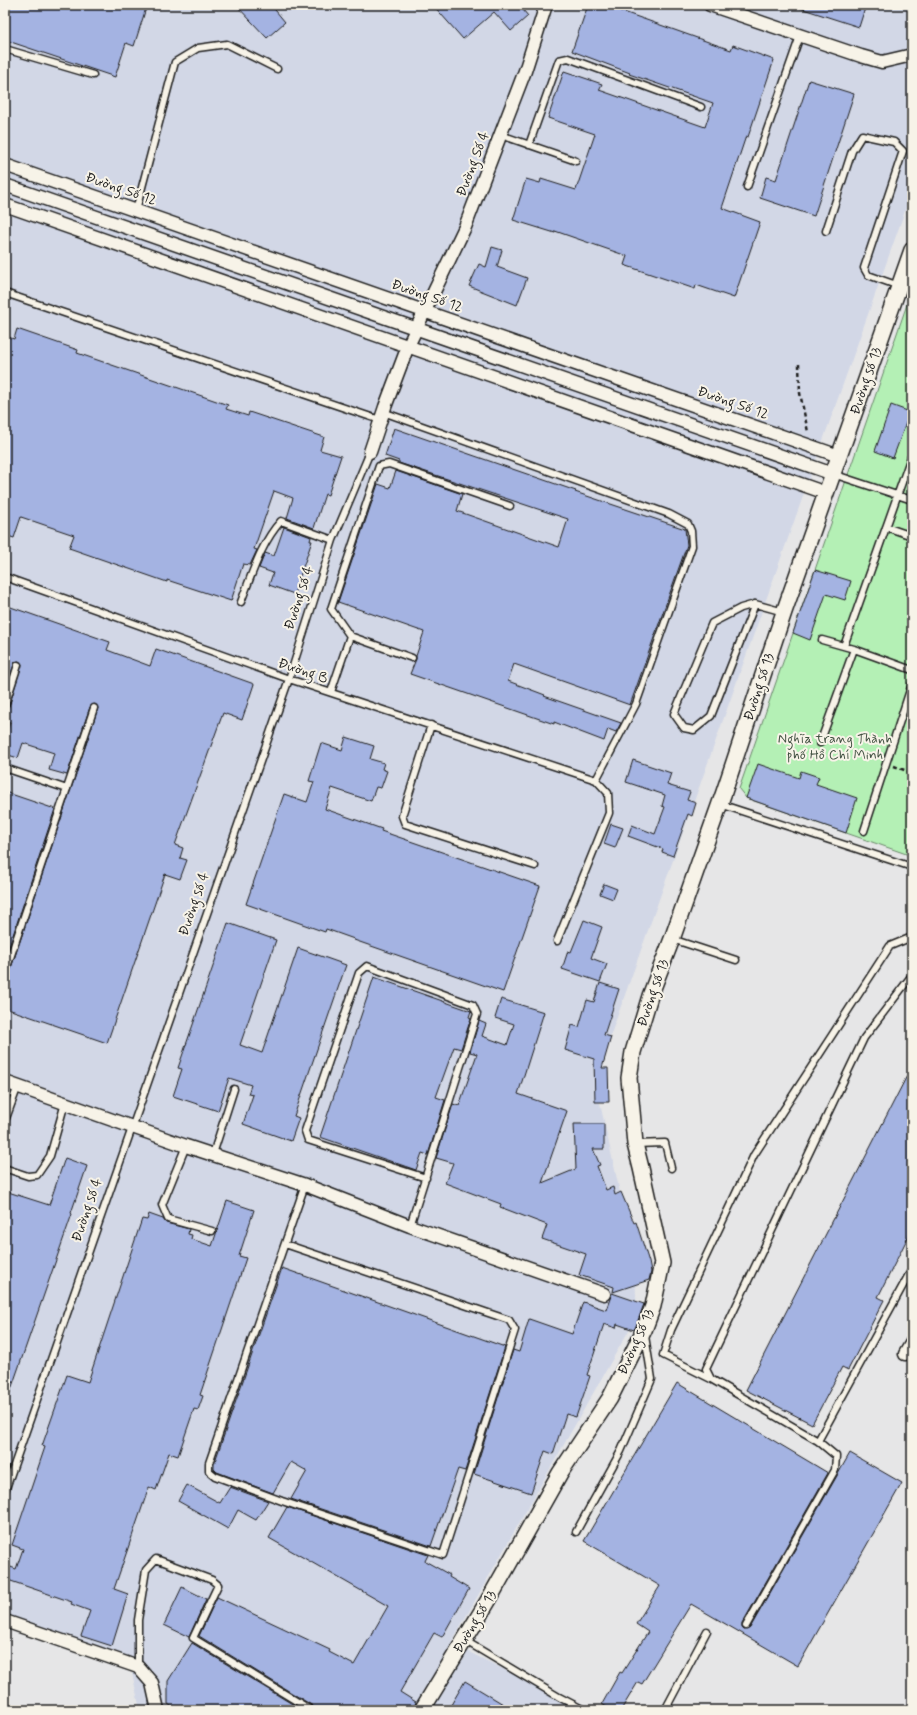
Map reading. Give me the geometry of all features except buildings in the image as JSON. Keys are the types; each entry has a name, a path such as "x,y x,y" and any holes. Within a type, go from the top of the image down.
{"street":[{"name":"Đường Số 4","path":"416,328 426,311 465,227 525,71 546,5"},
{"path":"710,5 882,62 912,55"},
{"name":"Đường Số 12","path":"5,165 839,456"},
{"path":"5,185 833,474"},
{"path":"5,205 826,493"},
{"name":"Đường số 13","path":"422,1710 560,1473 610,1398 644,1330 654,1300 662,1263 642,1168 635,1144 629,1078 633,1052 650,996 720,804 784,612 912,250"},
{"name":"Đường số 4","path":"370,452 382,416 416,328"},
{"path":"5,1082 186,1146 305,1185 410,1226 604,1294"},
{"path":"908,1356 912,1342"},
{"path":"5,1621 138,1667 152,1683 158,1710"}],"lane":[{"path":"747,187 800,36"},
{"path":"136,210 175,62 198,48 227,44 277,69"},
{"path":"5,49 93,75"},
{"path":"529,145 559,60 568,58 702,107"},
{"path":"501,135 576,161"},
{"path":"826,230 852,151 862,135 894,142 903,151 864,268 868,275 899,286"},
{"path":"5,293 382,416 669,514 688,524 691,531 692,546 636,704 596,780 608,793 609,813 557,941"},
{"name":"Đường số 4","path":"5,1491 289,679 333,540 370,452"},
{"path":"844,646 912,454"},
{"path":"412,658 350,636 331,608 379,466 389,464 510,506"},
{"path":"833,474 912,500"},
{"path":"241,602 266,541 281,521 333,540"},
{"path":"886,527 912,536"},
{"name":"Đường B","path":"5,577 289,679 596,780"},
{"path":"755,604 711,716 694,730 684,728 674,714 712,623 741,608 755,604 784,612"},
{"path":"330,692 350,636"},
{"path":"822,640 854,649 912,670"},
{"path":"820,744 854,649"},
{"path":"5,705 18,665"},
{"path":"864,831 912,684"},
{"path":"5,973 94,708"},
{"path":"431,725 402,816 405,824 534,866"},
{"path":"5,768 67,789"},
{"path":"720,804 912,867"},
{"path":"746,1626 835,1470 836,1456 818,1441 711,1380 663,1355 671,1330 754,1155 890,946 912,936"},
{"path":"672,939 736,960"},
{"path":"410,1226 426,1178 477,1014 473,1005 367,966 359,973 305,1131 308,1140 426,1178"},
{"path":"711,1380 706,1369 864,1038 912,975"},
{"path":"5,1121 18,1086"},
{"path":"213,1154 234,1089"},
{"path":"5,1167 28,1176 37,1175 50,1156 66,1103"},
{"path":"635,1144 665,1143 671,1168"},
{"path":"186,1146 162,1205 168,1219 212,1231"},
{"path":"285,1244 509,1320 515,1330 443,1555 282,1501 215,1476 209,1471 209,1463 305,1185"},
{"path":"818,1441 912,1269"},
{"path":"576,1532 622,1451 652,1379 644,1330"},
{"path":"138,1667 138,1620 146,1570 156,1559 212,1580 218,1584 193,1638 311,1710"},
{"path":"665,1710 707,1631"},
{"path":"464,1640 559,1697 584,1710"}],"path":[{"path":"800,364 800,393 809,436"},
{"path":"886,763 912,773"}],"shaded area":[{"path":"5,5 912,5 912,191 606,1048 599,1099 634,1255 637,1316 451,1643 585,1710 140,1710 131,1668 5,1615"}],"green space":[{"name":"Nghĩa trang Thành phố Hồ Chí Minh","path":"912,290 912,856 746,798 739,789"}]}
